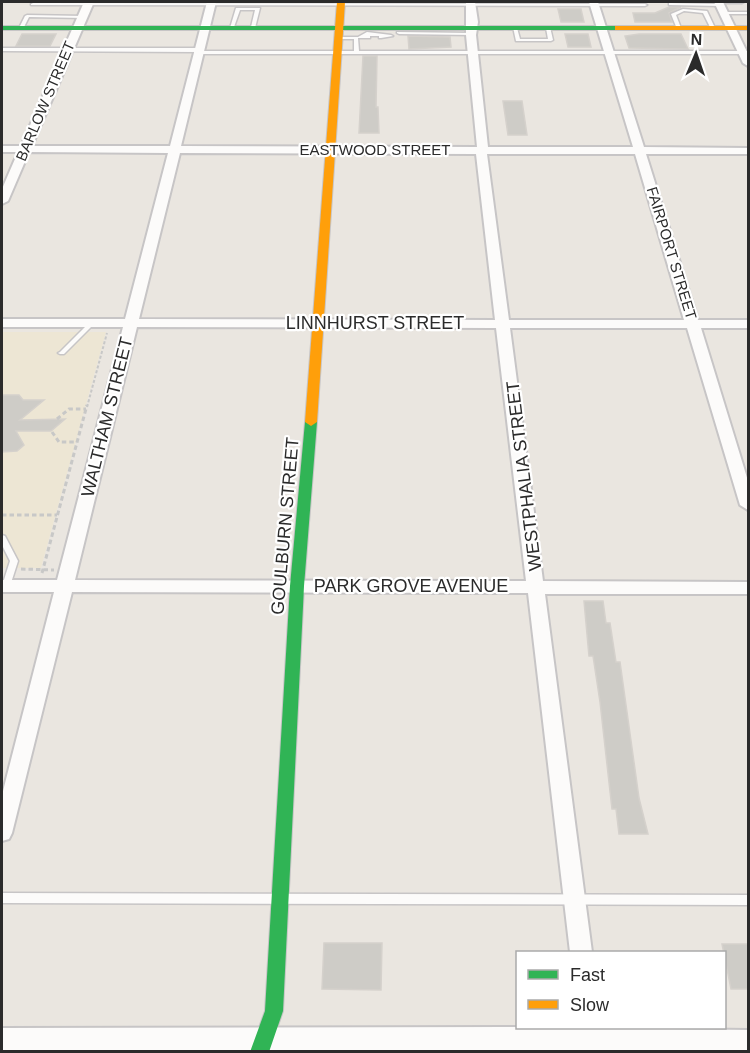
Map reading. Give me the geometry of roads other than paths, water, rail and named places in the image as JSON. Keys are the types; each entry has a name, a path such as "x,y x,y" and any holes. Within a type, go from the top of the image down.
{"street":[{"name":"BARLOW STREET","path":"2,201 89,3"},
{"name":"WESTPHALIA STREET","path":"471,3 473,53 484,145 481,149 505,323 581,951"},
{"name":"FAIRPORT STREET","path":"595,3 748,505"},
{"name":"WALTHAM STREET","path":"2,833 211,4"},
{"name":"GOULBURN STREET","path":"260,1045 274,1011 297,586 320,323 341,4"},
{"path":"720,5 747,56"},
{"path":"2,27 21,27 52,22 253,27 338,39 364,35 515,28 748,28"},
{"name":"EASTWOOD STREET","path":"2,149 748,151"},
{"name":"LINNHURST STREET","path":"2,323 748,324"},
{"name":"PARK GROVE AVENUE","path":"6,580 40,578 297,586 748,588"},
{"path":"2,1039 260,1045 550,1045 590,1033 748,1041"}],"lane":[{"path":"671,4 720,5 742,2 748,14"},
{"path":"33,4 595,3 645,5"},
{"path":"720,5 748,14"},
{"path":"381,38 397,33 400,52"},
{"path":"357,52 364,35"},
{"path":"2,50 199,51 338,39 357,52 747,56"},
{"path":"62,353 92,323"},
{"path":"2,538 14,561 6,580"},
{"path":"2,898 748,900"}]}
